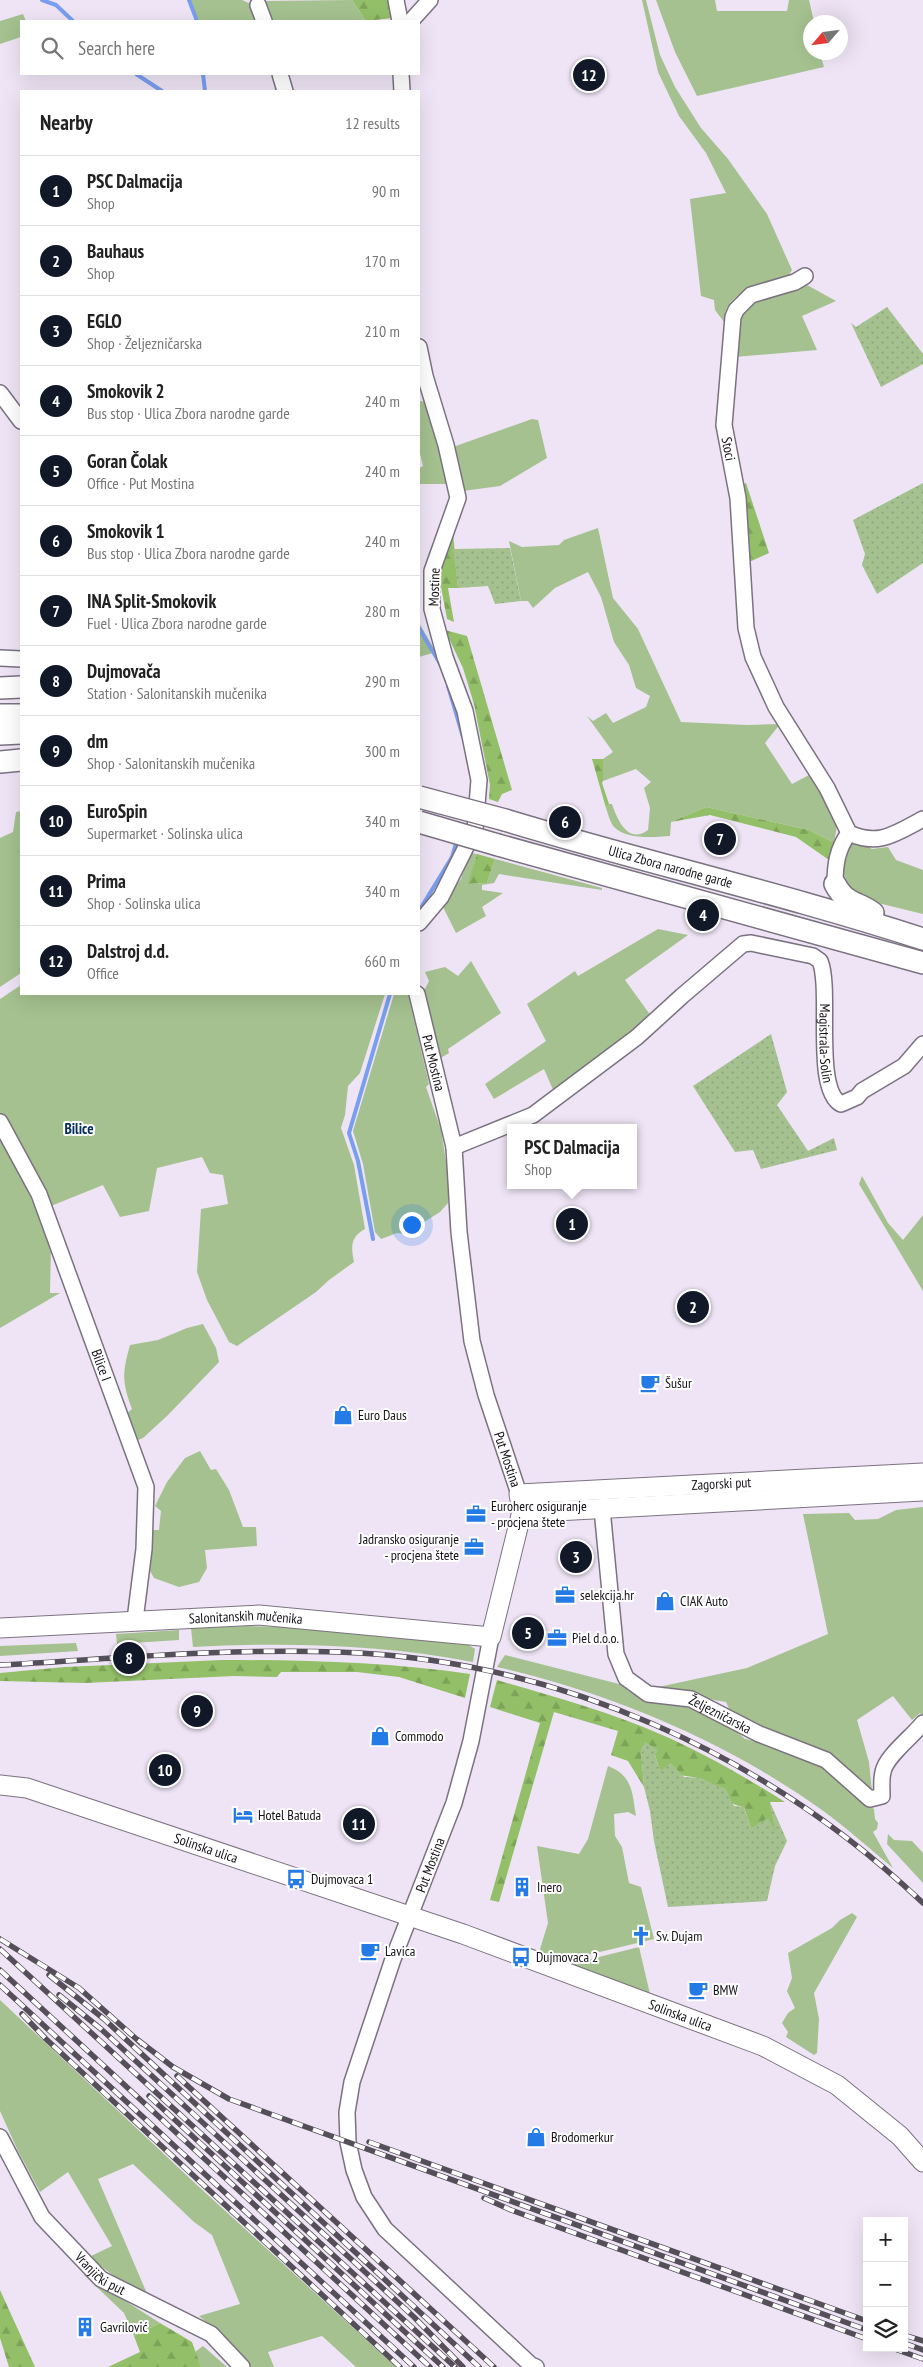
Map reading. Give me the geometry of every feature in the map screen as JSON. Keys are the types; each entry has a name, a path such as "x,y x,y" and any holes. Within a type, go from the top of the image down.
{"highway":[{"path":"0,688 20,687"},
{"path":"0,715 20,714"},
{"path":"0,734 20,733"},
{"path":"0,762 20,760"},
{"name":"Ulica Zbora narodne garde","path":"420,797 923,939"},
{"name":"Ulica Zbora narodne garde","path":"420,822 923,963"},
{"path":"835,884 840,895 850,902 868,909 895,930"}],"main road":[{"name":"Zagorski put","path":"521,1502 923,1473"},
{"name":"Zagorski put","path":"521,1502 602,1509 923,1491"},
{"name":"Put Mostina","path":"492,1637 521,1502"},
{"name":"Salonitanskih mučenika","path":"0,1628 259,1615 492,1637"},
{"name":"Solinska ulica","path":"0,1785 27,1788 410,1918 463,1934 763,2046 837,2085 900,2136 923,2162"}],"street":[{"path":"396,0 400,20"},
{"path":"412,20 430,0"},
{"path":"258,4 264,20"},
{"path":"280,75 285,90"},
{"path":"401,75 402,90"},
{"name":"Stoci","path":"805,276 795,282 751,295 743,301 733,317 724,425 738,498 746,628 756,665 776,707 827,788 849,833"},
{"name":"Mostine","path":"420,355 425,393 446,445 458,498 432,571 432,609 445,657 465,711 479,780 475,829 441,897 420,922"},
{"path":"0,393 20,420"},
{"path":"0,658 20,659"},
{"path":"835,884 835,866 840,846 849,833 868,840 890,836 923,820"},
{"name":"Magistrala-Solin","path":"511,1124 533,1115 637,1037 743,944 751,943 813,956 822,964 826,1065 829,1089 836,1102 841,1104 857,1097 862,1091 904,1066 923,1044"},
{"name":"Put Mostina","path":"417,995 454,1147 459,1232 472,1341 486,1395 521,1502"},
{"name":"Bilice I","path":"0,1122 40,1194 146,1487 144,1549 134,1620"},
{"name":"Magistrala-Solin","path":"454,1147 507,1126"},
{"name":"Željezničarska","path":"602,1509 616,1654 626,1678 648,1694 691,1699 759,1734 826,1760 870,1799 882,1796 883,1771 887,1759 913,1736 923,1723"},
{"name":"Put Mostina","path":"410,1918 454,1803 471,1742 492,1637"},
{"path":"410,1918 393,1959 352,2082 347,2112 348,2142 354,2170 364,2198 386,2229 524,2359 536,2367"},
{"name":"Vranjički put","path":"0,2137 42,2217 101,2280 210,2334 242,2367"}],"green space":[{"path":"189,0 242,0 251,4 258,20 195,20"},
{"path":"352,0 365,20 269,20 264,1"},
{"path":"352,0 391,0 393,18 365,20"},
{"path":"642,0 646,0 660,55 675,87 701,128 728,159 767,214 792,270 789,275 756,286 740,294 727,308 724,322 715,310 714,300 701,296 690,199 726,193 706,153 679,116 658,72"},
{"path":"656,0 715,0 717,11 787,11 789,0 809,0 812,15 803,15 803,60 822,60 824,67 697,96 675,52"},
{"path":"23,14 26,20 20,20 20,37 0,44 0,21"},
{"path":"807,285 836,301 802,316 817,350 734,357 738,316 754,299"},
{"path":"887,307 923,354 923,364 881,387 851,323 856,327"},
{"path":"420,401 429,402 436,442 439,444 450,484 420,484 420,468 423,466 420,454"},
{"path":"532,419 538,420 547,458 500,486 463,491 453,447"},
{"path":"746,483 769,553 747,563 743,485"},
{"path":"923,483 923,563 877,594 862,565 865,554 853,520"},
{"path":"598,528 613,598 638,629 681,722 747,725 780,724 765,743 792,784 811,774 837,826 834,843 809,830 706,807 671,822 670,836 633,836 614,827 606,808 609,804 612,804 620,823 629,832 641,834 648,830 650,808 644,788 651,782 636,769 603,781 603,759 613,752 587,716 593,721 606,713 613,723 646,707 650,696 636,688 629,665 614,642 601,597 588,572 555,588 533,608 528,601 521,601 509,541 522,547 559,545 564,540"},
{"path":"453,532 458,588 448,588 454,622 447,619 439,576 443,555"},
{"path":"510,548 521,601 495,604 488,586 458,588 453,549"},
{"path":"420,625 436,652 420,657"},
{"path":"445,630 467,636 512,790 502,794 498,802 489,799 490,785 474,704 463,668"},
{"path":"592,759 603,759 602,783 609,804 606,808"},
{"path":"706,807 809,830 834,843 832,854 829,860 796,837 710,815 671,822"},
{"path":"20,811 20,974 0,987 0,838 13,832 16,812"},
{"path":"862,842 872,849 888,847 896,860 923,870 923,914 874,902 853,893 842,871 847,844"},
{"path":"470,853 477,854 469,884 487,883 495,859 602,888 602,890 499,874 494,883 482,885 482,890 503,893 482,907 486,916 456,933 442,905 461,879"},
{"path":"477,854 495,859 487,883 468,884"},
{"path":"658,929 688,935 625,980 651,1016 634,1033 554,1092 544,1069 494,1099 485,1084 546,1041 527,1004 575,971 578,976"},
{"path":"471,961 501,1013 448,1049 449,1053 439,1059 424,991 429,981 425,972 445,967 458,976"},
{"path":"20,986 20,995 385,995 360,1073 348,1086 345,1115 341,1128 354,1165 365,1229 354,1239 352,1252 354,1262 316,1292 237,1346 229,1342 207,1300 197,1272 201,1209 228,1204 223,1175 210,1173 202,1157 157,1168 149,1211 120,1217 103,1185 51,1206 0,1113 0,999"},
{"path":"394,995 408,995 429,1084 426,1087 441,1130 448,1174 448,1203 440,1212 405,1234 397,1233 381,1239 375,1232 363,1164 353,1131"},
{"path":"771,1034 787,1092 777,1105 808,1151 834,1138 837,1150 761,1169 753,1150 735,1152 693,1086"},
{"path":"0,1133 36,1208 51,1245 50,1293 60,1293 0,1328"},
{"path":"862,1176 888,1223 903,1240 923,1215 923,1291 859,1184"},
{"path":"203,1324 216,1348 219,1362 143,1438 138,1440 134,1438 125,1415 132,1409 124,1377 130,1345 158,1340 187,1328"},
{"path":"200,1451 211,1470 216,1469 229,1490 243,1527 256,1527 257,1546 205,1550 207,1568 199,1582 179,1587 154,1578 150,1571 153,1530 159,1530 161,1511 155,1506 167,1482 185,1458"},
{"path":"923,1507 923,1716 920,1713 912,1720 893,1696 857,1720 869,1762 872,1792 732,1715 726,1702 649,1689 747,1668 828,1634 803,1514 849,1513 855,1520 878,1519 896,1510"},
{"path":"303,1627 467,1644 475,1649 473,1662 404,1651 333,1646 228,1645 193,1647 191,1628"},
{"path":"179,1630 179,1640 117,1644 116,1634"},
{"path":"76,1643 78,1651 0,1656 0,1646"},
{"path":"505,1655 623,1685 628,1691 648,1701 692,1708 731,1727 745,1739 770,1744 820,1765 848,1791 874,1809 875,1819 878,1823 877,1829 873,1832 893,1868 822,1810 747,1762 667,1723 625,1706 583,1691 497,1667"},
{"path":"222,1660 346,1662 470,1674 465,1698 399,1677 357,1672 281,1672 277,1677 234,1676 85,1683 0,1681 0,1673 65,1667"},
{"path":"497,1680 580,1704 620,1718 676,1741 724,1766 785,1802 770,1802 776,1833 751,1828 744,1807 727,1800 702,1779 660,1771 655,1755 641,1749 644,1787 628,1761 611,1755 618,1731 554,1712 499,1902 490,1900 540,1723 490,1707"},
{"path":"645,1742 658,1750 655,1755 660,1771 671,1763 684,1777 700,1778 726,1789 734,1806 744,1807 751,1828 768,1818 775,1831 770,1802 787,1841 775,1866 767,1901 668,1907 644,1787 641,1749"},
{"path":"608,1766 616,1770 627,1780 632,1792 636,1816 628,1812 614,1814 615,1836 622,1847 629,1883 641,1887 654,1939 558,1962 544,1957 540,1949 548,1923 537,1846 579,1854 588,1839"},
{"path":"888,1834 894,1840 912,1841 923,1853 923,1883 887,1844"},
{"path":"852,1913 857,1917 814,1993 819,2019 817,2053 814,2055 786,2037 788,2032 782,2023 788,2013 795,2008 787,1991 792,1978 788,1953 832,1928 840,1920"},
{"path":"639,1947 650,1994 567,1965"},
{"path":"0,2000 198,2186 396,2367 356,2367 322,2336 268,2352 274,2367 251,2367 215,2329 199,2316 240,2304 212,2235 194,2222 133,2164 98,2179 148,2296 114,2276 89,2257 112,2246 68,2172 40,2192 18,2151 0,2111"},
{"path":"83,2274 160,2323 134,2336 124,2313"},
{"path":"0,2290 35,2367 9,2367 0,2338"},
{"path":"160,2323 192,2342 201,2367 108,2367 140,2352 134,2336"},
{"path":"203,2346 227,2367 201,2367 195,2352"}],"waterway":[{"path":"42,0 56,5 72,20"},
{"path":"189,0 197,20"},
{"path":"138,75 160,90"},
{"path":"203,75 205,90"},
{"path":"420,630 442,667"},
{"path":"448,686 463,737"},
{"path":"420,909 452,857 457,840"},
{"path":"373,1239 358,1161 349,1133 390,995"}],"railway":[{"path":"0,1665 169,1655 296,1651 338,1652 419,1659 499,1673 578,1695 653,1724 726,1760 796,1802 862,1850 923,1903"},
{"path":"0,1939 79,1988 142,2044"},
{"path":"0,1949 455,2367"},
{"path":"0,1970 430,2367"},
{"path":"49,1975 104,2019 479,2367"},
{"path":"0,1985 414,2367"},
{"path":"59,1995 101,2029 414,2317 463,2367"},
{"path":"22,2014 46,2039 400,2367"},
{"path":"138,2040 173,2067 229,2099 863,2329"},
{"path":"177,2076 494,2367"},
{"path":"149,2096 443,2367"},
{"path":"369,2142 863,2320"},
{"path":"484,2198 511,2210 863,2338"},
{"path":"908,2336 923,2341"},
{"path":"908,2344 923,2350"},
{"path":"903,2352 923,2359"}],"place":[{"name":"Dalstroj d.d.","path":"589,75"},
{"name":"Smokovik 1","path":"565,822"},
{"name":"INA Split-Smokovik","path":"720,839"},
{"name":"Smokovik 2","path":"703,915"},
{"name":"PSC Dalmacija","path":"572,1224"},
{"name":"Bauhaus","path":"693,1307"},
{"name":"Šušur","path":"650,1383"},
{"name":"Euro Daus","path":"343,1415"},
{"name":"Euroherc osiguranje - procjena štete","path":"476,1514"},
{"name":"Jadransko osiguranje - procjena štete","path":"474,1547"},
{"name":"EGLO","path":"576,1557"},
{"name":"selekcija.hr","path":"565,1595"},
{"name":"CIAK Auto","path":"665,1601"},
{"name":"Goran Čolak","path":"528,1633"},
{"name":"Piel d.o.o.","path":"557,1638"},
{"name":"Dujmovača","path":"129,1658"},
{"name":"dm","path":"197,1711"},
{"name":"Commodo","path":"380,1736"},
{"name":"EuroSpin","path":"165,1770"},
{"name":"Hotel Batuda","path":"243,1815"},
{"name":"Prima","path":"359,1824"},
{"name":"Dujmovaca 1","path":"296,1879"},
{"name":"Inero","path":"522,1887"},
{"name":"Sv. Dujam","path":"641,1936"},
{"name":"Lavica","path":"370,1951"},
{"name":"Dujmovaca 2","path":"521,1957"},
{"name":"BMW","path":"698,1990"},
{"name":"Brodomerkur","path":"536,2137"},
{"name":"Gavrilović","path":"85,2327"}],"district":[{"name":"Bilice","path":"79,1129"}]}
